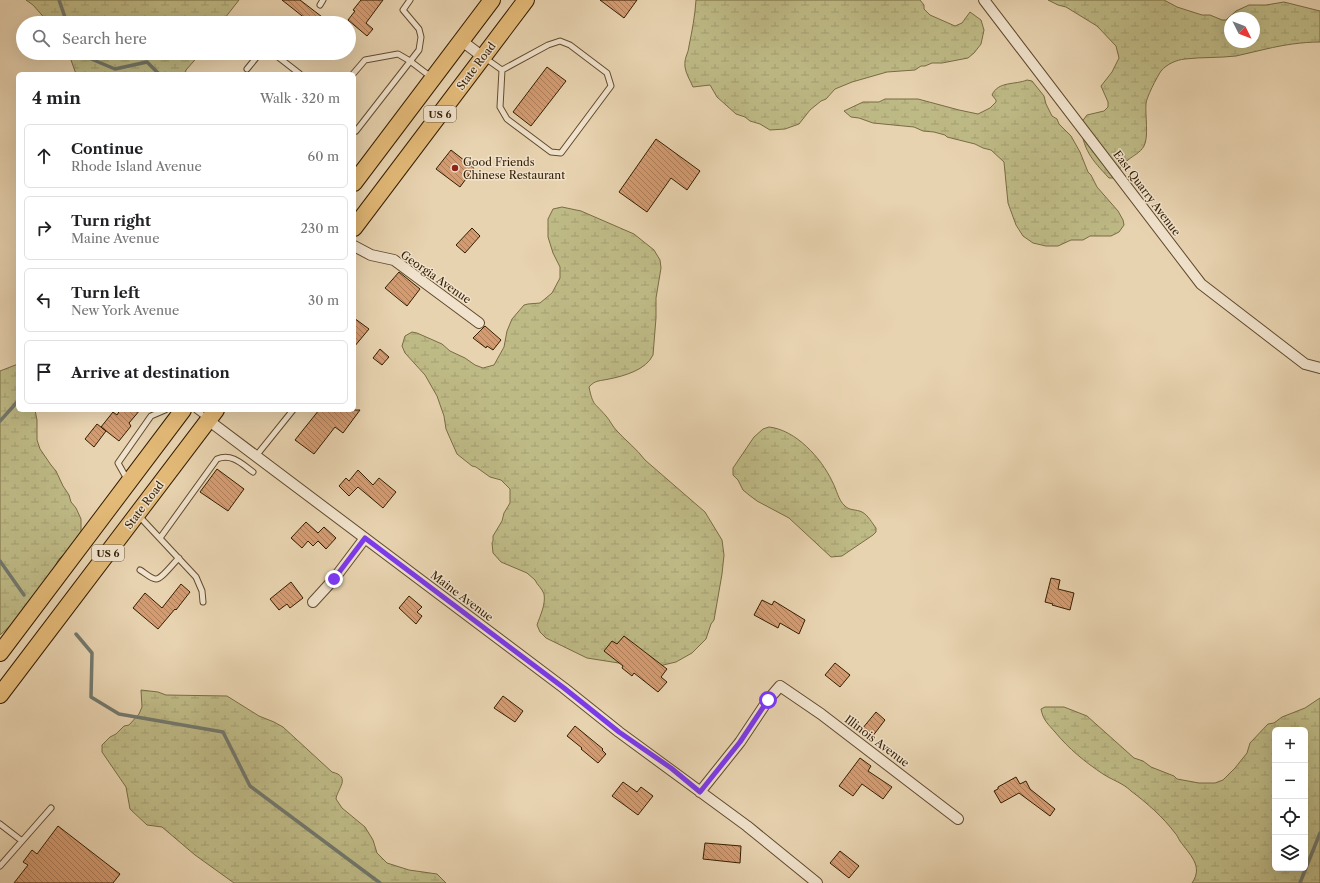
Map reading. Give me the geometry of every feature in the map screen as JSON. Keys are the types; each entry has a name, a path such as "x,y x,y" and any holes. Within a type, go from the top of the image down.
{"main road":[{"name":"US 6","path":"356,181 492,0"},
{"name":"State Road","path":"356,225 526,0"},
{"name":"US 6","path":"0,653 129,482 173,412"},
{"name":"State Road","path":"0,695 137,514 207,413"}],"street":[{"name":"East Quarry Avenue","path":"984,0 1201,284 1305,364 1320,368"},
{"path":"462,41 483,57"},
{"name":"Georgia Avenue","path":"356,247 371,255 394,260 479,323"},
{"name":"Maine Avenue","path":"207,413 256,456 564,688 619,732 671,768 700,792 747,826 817,883"},
{"path":"313,602 334,579 365,538"},
{"name":"Illinois Avenue","path":"700,792 740,742 768,700 780,686 821,714 958,819"}],"lane":[{"path":"356,131 419,50 421,38 419,29 403,10 410,0"},
{"path":"560,41 570,45 607,72 611,86 560,153 551,152 507,119 500,107 502,70 548,45 560,41"},
{"path":"355,72 365,60 398,54 433,78"},
{"path":"483,57 502,70"},
{"path":"247,69 254,60"},
{"path":"282,60 297,72"},
{"path":"129,482 118,462 152,416 170,412"},
{"path":"256,456 291,412"},
{"path":"160,538 217,459 222,457 236,459 253,472"},
{"path":"137,514 196,577 202,591 203,602"},
{"path":"140,570 154,579 158,579 162,577 179,558"},
{"path":"0,866 51,808"},
{"path":"0,824 22,841"}],"green space":[{"path":"26,0 239,0 226,16 43,16 33,5"},
{"path":"696,0 920,0 924,5 924,9 930,15 955,26 962,23 970,12 981,20 984,30 981,44 968,58 942,63 932,63 921,66 915,70 887,72 852,82 835,89 826,99 810,110 799,124 785,129 770,130 736,114 717,97 710,85 693,87 686,72 685,64"},
{"path":"1048,0 1164,0 1177,7 1224,20 1224,48 1260,48 1260,12 1235,12 1249,5 1266,5 1284,2 1320,11 1320,42 1286,45 1236,56 1185,59 1169,64 1159,74 1146,101 1146,137 1144,146 1124,164 1113,178 1109,178 1089,154 1083,140 1081,123 1087,115 1104,111 1108,107 1108,102 1101,86 1112,72 1119,58 1116,46 1097,26 1066,7"},
{"path":"71,60 195,60 186,72 75,72"},
{"path":"1027,80 1032,81 1044,96 1052,116 1057,119 1059,124 1071,136 1080,152 1088,172 1097,187 1118,211 1124,225 1119,232 1111,236 1090,236 1083,240 1071,240 1058,246 1046,246 1033,243 1023,236 1016,225 1008,203 1004,162 991,150 975,144 947,137 945,135 923,131 914,127 873,123 851,117 844,111 863,102 879,102 885,99 918,99 978,114 990,108 996,102 992,95 998,87"},
{"path":"562,207 581,211 634,234 654,250 660,260 661,268 656,298 653,355 645,365 634,372 598,381 589,387 594,403 615,429 639,452 645,460 705,512 722,540 724,555 722,574 714,620 711,624 706,639 692,653 676,662 659,666 625,664 587,658 546,638 540,632 537,625 544,602 544,594 542,590 535,580 527,573 501,562 493,553 493,536 510,503 510,489 501,480 490,477 476,467 472,466 457,454 446,429 444,416 437,396 425,375 405,353 402,346 405,336 412,332 417,333 442,344 450,351 465,358 475,365 483,368 494,365 504,347 507,331 512,319 524,305 540,303 552,293 560,278 560,267 553,253 548,237 548,219 553,209"},
{"path":"16,365 16,412 35,412 37,440 40,449 56,471 69,495 71,502 76,508 81,519 81,532 75,543 59,559 33,605 0,635 0,371"},
{"path":"769,427 789,433 806,446 827,472 843,504 849,509 862,512 870,519 876,528 876,532 873,535 842,556 831,557 789,518 757,501 743,490 738,480 733,475 733,468 754,437 763,429"},
{"path":"141,690 158,692 166,695 227,696 259,716 283,727 332,772 341,777 342,784 336,799 342,808 365,827 373,840 377,853 387,863 409,870 437,874 446,883 234,883 195,855 162,827 147,825 130,809 126,787 102,752 102,745 124,726 129,725 139,714 142,707"},
{"path":"1320,698 1320,883 1192,883 1196,871 1194,860 1165,821 1128,788 1106,776 1072,750 1046,722 1041,709 1045,707 1064,707 1087,716 1134,758 1143,761 1151,767 1174,776 1177,779 1199,783 1215,783 1223,780 1247,753 1250,743 1268,724 1274,723 1282,717 1305,708"}],"building":[{"path":"282,0 300,0 321,16 302,16"},
{"path":"361,0 383,0 366,23 373,29 367,36 356,27 356,16 351,16 355,11 353,10"},
{"path":"600,0 637,0 624,18"},
{"path":"547,67 566,81 531,126 513,112"},
{"path":"656,139 700,171 687,190 671,178 647,212 619,192"},
{"name":"Good Friends Chinese Restaurant","path":"451,150 474,168 460,187 436,169"},
{"path":"472,228 480,236 465,253 456,245"},
{"path":"399,272 420,289 407,306 385,288"},
{"path":"356,319 369,329 356,345"},
{"path":"485,326 501,340 493,350 487,346 486,348 473,338"},
{"path":"380,349 389,357 382,365 373,358"},
{"path":"356,410 360,410 343,433 335,427 314,454 295,440 317,412 356,412"},
{"path":"113,412 117,415 119,412 138,412 129,423 131,426 119,441 101,427"},
{"path":"97,424 106,431 94,447 85,439"},
{"path":"217,469 244,489 228,511 200,492"},
{"path":"358,470 373,485 379,478 396,492 383,508 358,487 349,496 339,486 346,478 349,481"},
{"path":"306,522 318,533 324,527 336,538 326,549 318,541 313,546 308,541 302,548 291,538"},
{"path":"1051,578 1060,580 1058,589 1074,593 1070,610 1045,602"},
{"path":"291,582 303,598 290,608 287,604 279,610 270,599"},
{"path":"181,584 190,592 158,629 133,608 145,593 162,608"},
{"path":"409,596 422,607 417,612 422,616 416,624 399,608"},
{"path":"762,600 772,605 774,601 805,620 799,634 780,623 778,628 754,615"},
{"path":"624,636 667,669 661,677 667,682 658,692 634,673 632,676 622,668 623,666 604,651 612,641 617,644"},
{"path":"835,663 850,675 840,687 825,675"},
{"path":"503,696 523,711 515,722 494,708"},
{"path":"876,712 885,720 872,737 862,729"},
{"path":"575,726 603,749 602,750 606,754 598,763 567,736"},
{"path":"860,758 871,766 868,771 892,787 883,799 862,784 853,796 839,786"},
{"path":"1016,777 1020,784 1026,781 1030,789 1055,809 1050,816 1019,793 1001,803 994,791 998,789 998,787"},
{"path":"623,782 637,792 641,787 653,796 638,815 612,796"},
{"path":"58,826 120,874 113,883 14,883 28,865 23,862 32,850 37,854"},
{"path":"705,843 741,846 740,863 703,859"},
{"path":"840,851 859,866 849,878 830,863"}],"waterway":[{"path":"59,0 65,16"},
{"path":"94,60 115,69 147,62 157,72"},
{"path":"0,421 16,403"},
{"path":"0,561 24,595"},
{"path":"76,634 92,653 91,697 119,714 223,732 250,786 380,883"},
{"path":"1300,883 1320,833"}],"place":[{"name":"Good Friends Chinese Restaurant","path":"455,168"}],"route":[{"path":"334,579 365,538 564,688 619,732 671,768 700,792 740,742 768,700"}]}
